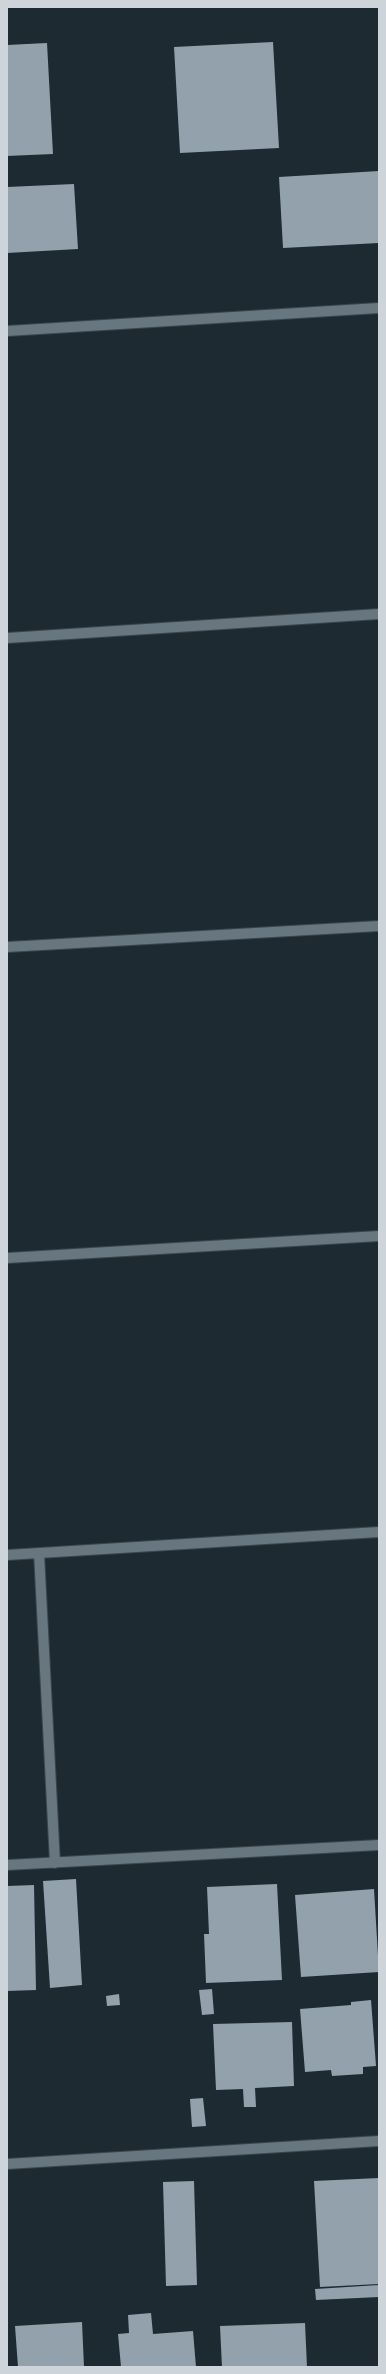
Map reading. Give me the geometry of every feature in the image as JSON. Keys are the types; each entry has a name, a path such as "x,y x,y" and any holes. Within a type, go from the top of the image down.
{"street":[{"path":"7,331 379,308"},
{"path":"7,638 379,614"},
{"path":"7,947 379,926"},
{"path":"7,1258 379,1236"},
{"path":"7,1555 379,1532"},
{"path":"39,1553 55,1863"},
{"path":"7,1865 379,1845"},
{"path":"7,2164 379,2141"}],"building":[{"path":"273,42 279,148 180,153 174,47"},
{"path":"47,43 53,154 7,156 7,45"},
{"path":"379,171 379,243 283,248 279,177"},
{"path":"74,184 78,249 7,253 7,187"},
{"path":"76,1879 82,1985 50,1988 43,1881"},
{"path":"277,1884 282,1980 206,1983 204,1934 209,1934 207,1887"},
{"path":"34,1885 36,1990 7,1991 7,1886"},
{"path":"374,1889 379,1972 301,1977 295,1895"},
{"path":"212,1989 214,2014 202,2015 199,1990"},
{"path":"119,1994 120,2005 107,2006 106,1996"},
{"path":"371,2000 376,2066 363,2067 363,2074 332,2076 331,2070 305,2072 300,2009 351,2005 351,2002"},
{"path":"292,2022 294,2086 255,2088 256,2107 244,2107 243,2089 216,2090 213,2024"},
{"path":"203,2098 206,2126 192,2127 190,2099"},
{"path":"379,2178 379,2284 320,2287 314,2181"},
{"path":"194,2181 197,2285 166,2286 163,2182"},
{"path":"379,2285 379,2297 316,2300 315,2289"},
{"path":"151,2313 153,2334 193,2331 196,2367 121,2367 118,2334 129,2333 128,2315"},
{"path":"82,2322 84,2367 18,2367 15,2326"},
{"path":"305,2323 307,2367 222,2367 220,2326"}]}
